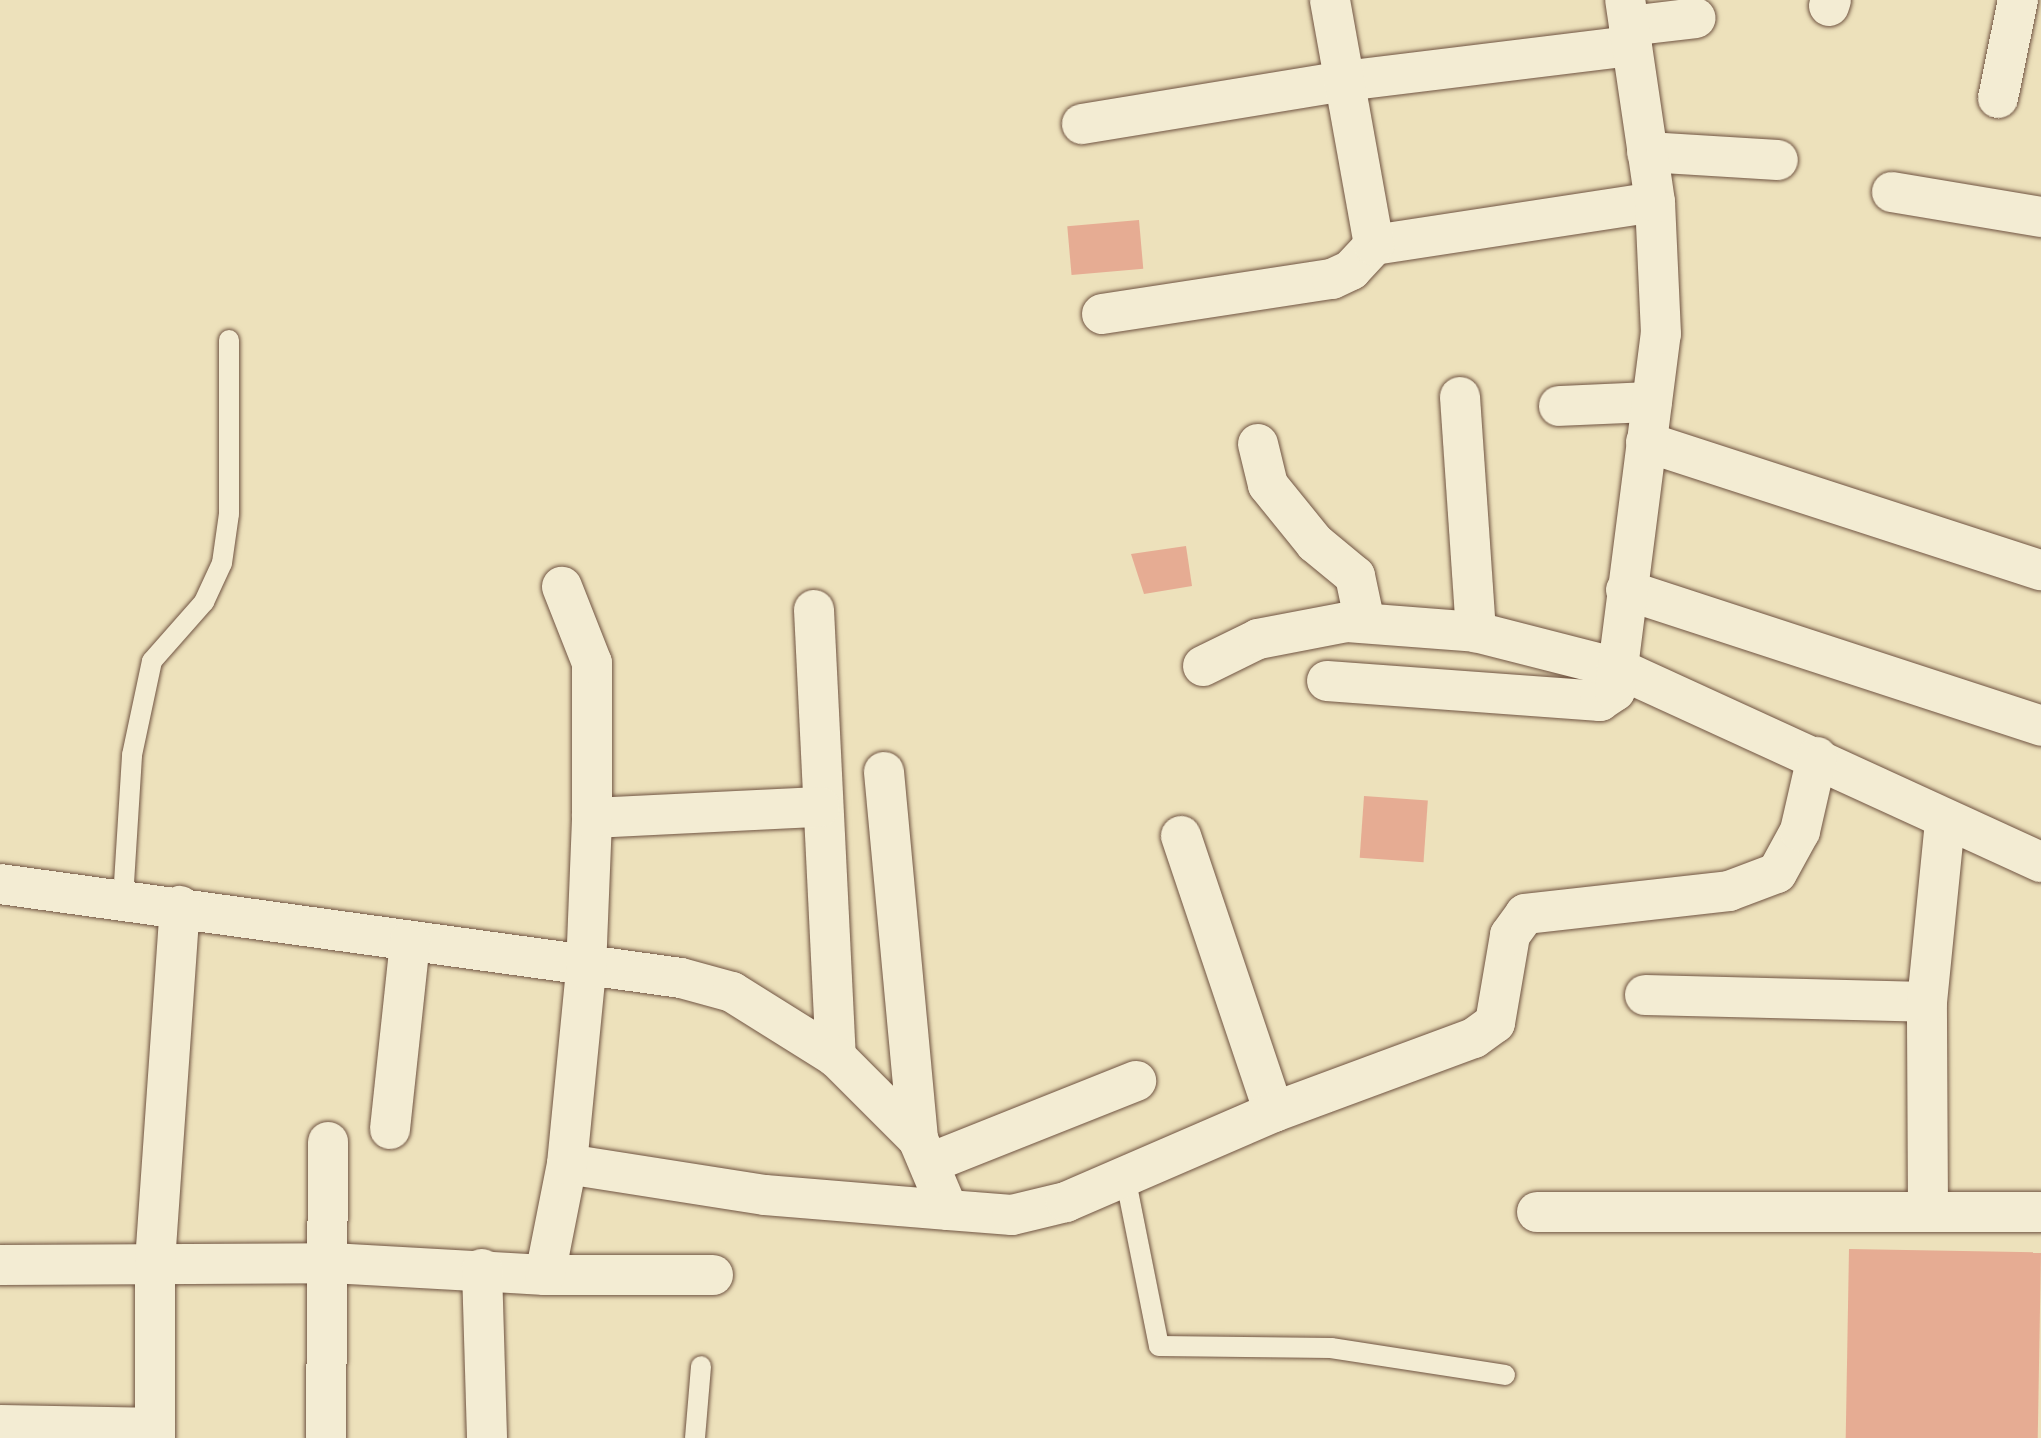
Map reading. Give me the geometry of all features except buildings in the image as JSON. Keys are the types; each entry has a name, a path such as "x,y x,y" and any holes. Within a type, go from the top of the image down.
{"street":[{"path":"1330,0 1374,244"},
{"path":"1998,98 2018,0"},
{"path":"1082,124 1345,81 1628,24 1696,18"},
{"path":"1327,681 1600,701 1615,691 1661,334 1655,202 1628,24"},
{"path":"1647,152 1778,160"},
{"path":"1892,192 2041,217"},
{"path":"1102,314 1332,278 1351,270 1374,244 1655,202"},
{"path":"1460,397 1476,632"},
{"path":"1559,406 1652,402"},
{"path":"1646,442 2041,570"},
{"path":"1258,444 1268,485 1316,544 1355,576 1366,623"},
{"path":"545,1275 566,1164 586,969 592,818 592,663 562,587"},
{"path":"1626,590 2041,726"},
{"path":"814,610 820,807 836,1057"},
{"path":"1203,666 1258,639 1366,623 1476,632 1616,668 1817,756 1945,821 2041,862"},
{"path":"566,1164 764,1195 948,1210 1012,1214 1066,1202 1274,1112 1474,1038 1495,1024 1510,935 1525,914 1729,892 1778,873 1800,831 1817,756"},
{"path":"884,772 924,1151 948,1210"},
{"path":"592,818 820,807"},
{"path":"1928,1211 1927,1002 1945,821"},
{"path":"1181,836 1274,1112"},
{"path":"0,884 180,906 586,969 681,978 732,992 836,1057 924,1151"},
{"path":"0,1425 155,1433 156,1262 180,906"},
{"path":"390,1129 410,941"},
{"path":"1645,995 1927,1002"},
{"path":"924,1151 1136,1081"},
{"path":"326,1438 332,1263 328,1142"},
{"path":"1537,1212 2041,1212"},
{"path":"0,1265 332,1263 545,1275 713,1274"},
{"path":"482,1269 487,1438"}],"lane":[{"path":"123,899 132,756 152,660 204,602 222,563 229,514 228,340"},
{"path":"1124,1176 1159,1346 1331,1348 1505,1374"},
{"path":"695,1438 701,1366"}]}
